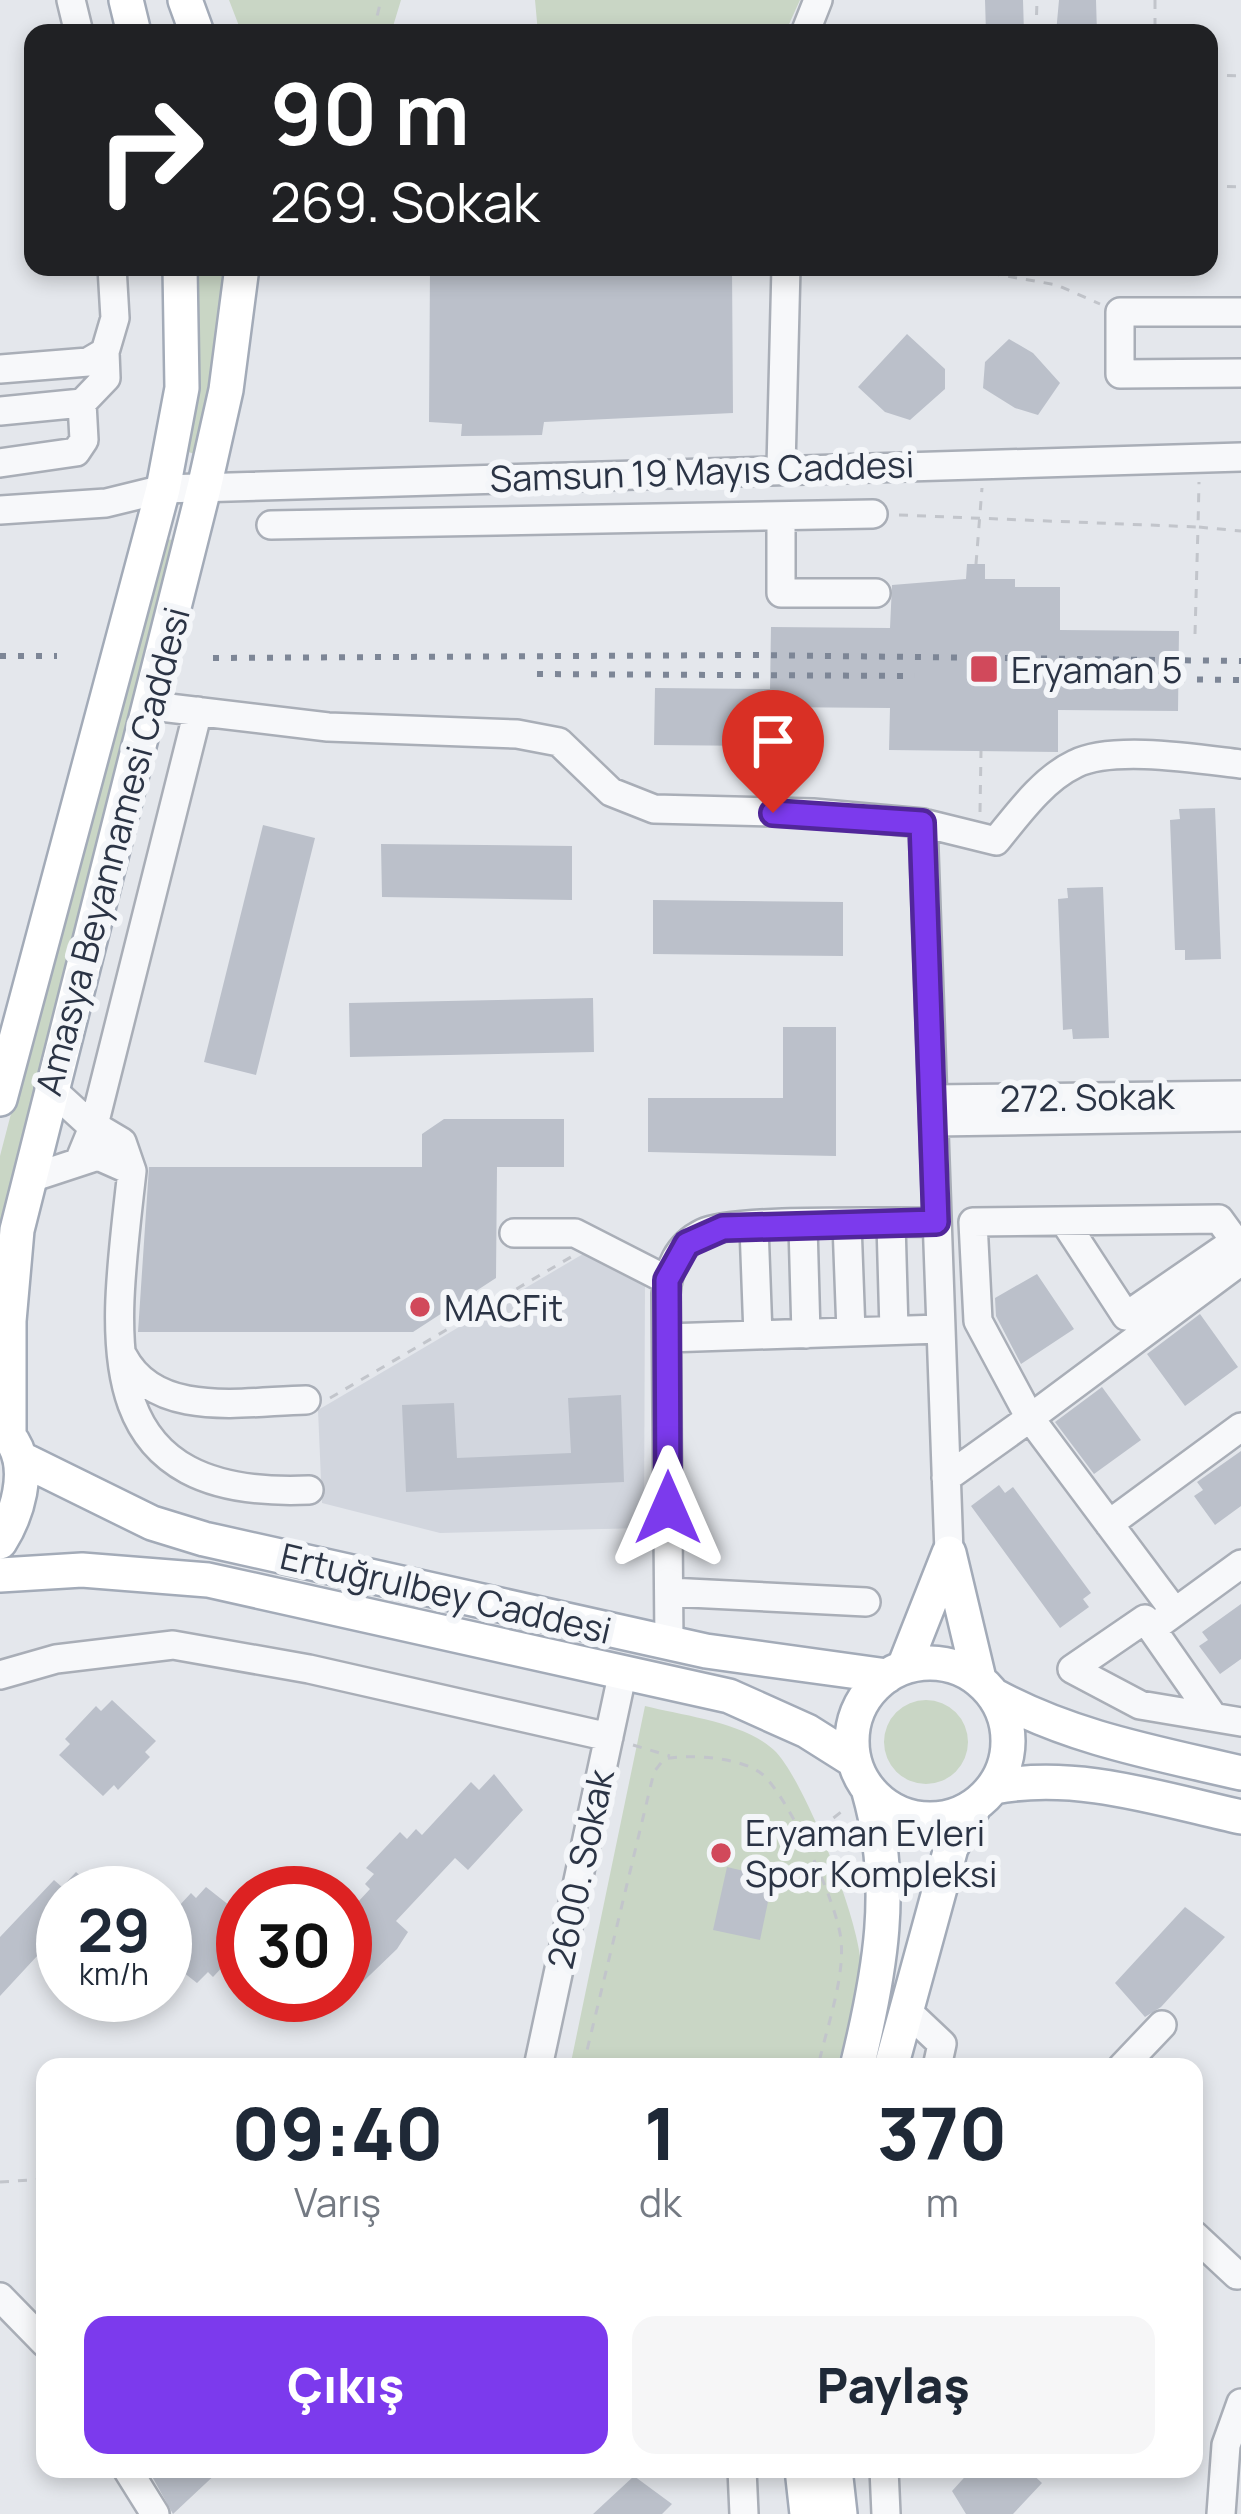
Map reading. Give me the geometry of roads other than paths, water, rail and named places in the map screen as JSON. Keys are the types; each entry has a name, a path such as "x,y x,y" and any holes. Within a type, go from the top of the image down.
{"main road":[{"name":"Amasya Beyannamesi Caddesi","path":"0,1099 163,489 182,388 179,276"},
{"name":"Amasya Beyannamesi Caddesi","path":"0,1542 18,1502 10,1441 11,1275 28,1179 204,488 226,390 241,276"},
{"name":"Ertuğrulbey Caddesi","path":"10,1441 152,1523 204,1539 669,1643 896,1671"},
{"path":"859,2058 885,1921 885,1863 869,1792 853,1760 855,1716 865,1696 896,1671 949,1553"},
{"path":"893,2058 951,1848 984,1797 1009,1742 987,1688 949,1553"},
{"name":"Ertuğrulbey Caddesi","path":"0,1575 82,1570 208,1580 729,1696 807,1731 853,1760"},
{"path":"896,1671 941,1663 1053,1725 1241,1773"},
{"path":"869,1792 886,1807 930,1820 1023,1782 1101,1786 1241,1817"},
{"path":"803,2478 806,2514"},
{"path":"836,2478 840,2514"}],"street":[{"path":"0,411 82,403 106,378 105,352 115,318 113,276"},
{"path":"782,467 786,276"},
{"path":"1241,312 1120,312 1120,374 1241,374"},
{"path":"0,368 88,362 105,352"},
{"path":"0,463 76,452 84,440 82,403"},
{"name":"Samsun 19 Mayıs Caddesi","path":"0,510 106,503 163,489 782,467 1241,457"},
{"path":"389,482 389,522"},
{"path":"271,525 873,514"},
{"path":"782,516 781,593 876,593"},
{"path":"152,706 328,727 517,734 559,742 610,792 654,809 813,812 922,823 996,841 1023,806 1082,760 1178,757 1241,764"},
{"path":"80,1159 94,1125 198,711"},
{"path":"922,823 949,1553"},
{"path":"49,1087 122,1142 133,1171 119,1347 120,1377 133,1408 174,1465 224,1487 309,1490"},
{"name":"272. Sokak","path":"934,1111 1241,1094"},
{"name":"272. Sokak","path":"934,1111 1241,1117"},
{"path":"28,1179 80,1159 109,1157 133,1171"},
{"path":"1064,1221 1126,1316 1235,1241 1219,1219 973,1222 977,1321 1030,1418 1109,1524 1213,1714"},
{"path":"669,1643 667,1280 672,1263 704,1233 754,1227 936,1222"},
{"path":"891,1223 894,1330"},
{"path":"847,1224 851,1332"},
{"path":"803,1226 806,1334"},
{"path":"754,1227 758,1335"},
{"path":"514,1233 575,1233 667,1280"},
{"path":"946,1478 1241,1261"},
{"path":"667,1338 940,1329"},
{"path":"119,1347 135,1376 172,1397 316,1400"},
{"path":"1109,1524 1241,1426"},
{"path":"1241,1564 1164,1620 1145,1618 1072,1670 1140,1705 1241,1722"},
{"path":"668,1592 866,1602"},
{"path":"0,1676 56,1660 173,1646 309,1669 609,1737"},
{"name":"2600. Sokak","path":"540,2058 623,1671"},
{"path":"906,2010 942,2044 940,2058"},
{"path":"1130,2058 1162,2024"},
{"path":"1203,2243 1238,2275"},
{"path":"0,2297 36,2334"},
{"path":"1222,2514 1226,2445 1241,2404"},
{"path":"133,2478 155,2514"},
{"path":"743,2478 745,2514"},
{"path":"884,2478 886,2514"}],"railway":[{"path":"213,658 751,655 1241,661"},
{"path":"0,656 57,656"},
{"path":"537,674 915,676"},
{"path":"1161,679 1241,680"}],"place":[{"name":"Eryaman 5","path":"984,669"},
{"name":"MACFit","path":"420,1307"},
{"name":"Eryaman Evleri Spor Kompleksi","path":"721,1853"}]}
